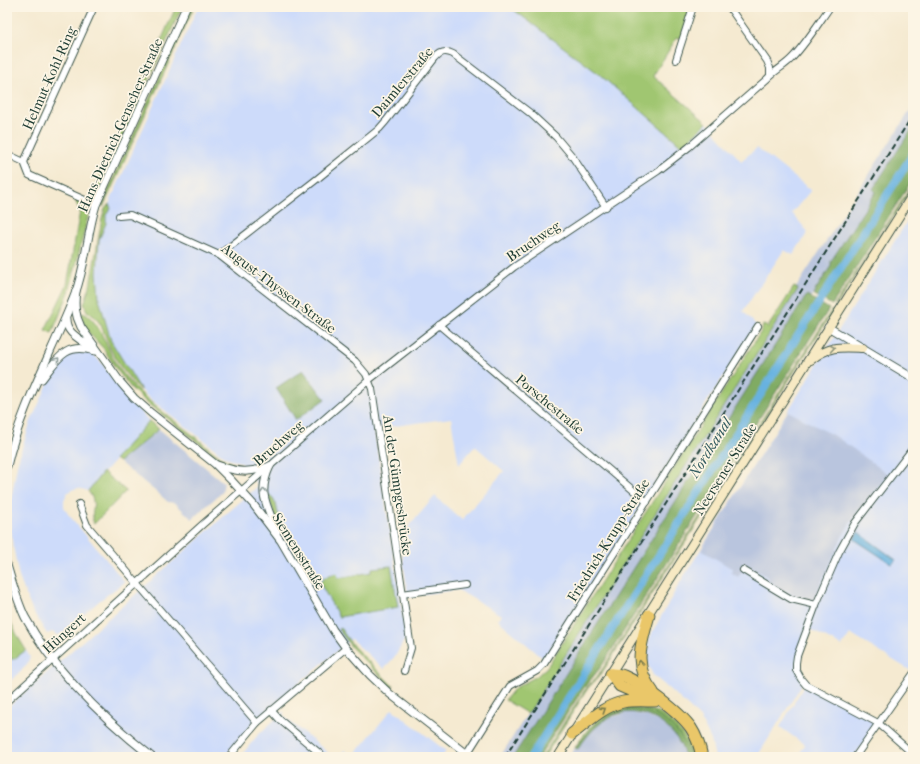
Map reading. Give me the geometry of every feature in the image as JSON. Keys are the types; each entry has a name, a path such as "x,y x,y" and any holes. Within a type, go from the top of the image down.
{"highway":[{"path":"649,615 641,646 640,665 645,680 656,699"},
{"path":"612,674 625,676 672,709 683,719 691,728 697,739 702,757"},
{"path":"572,734 601,712 616,703 656,699"}],"main road":[{"name":"Neersener Straße","path":"558,756 612,674 828,327 913,194"},
{"path":"806,364 825,350 832,348 863,348"}],"street":[{"name":"Helmut-Kohl-Ring","path":"24,162 94,7"},
{"name":"Hans-Dietrich-Genscher-Straße","path":"7,466 17,431 76,291 96,205 186,7"},
{"path":"676,60 693,7"},
{"path":"729,7 767,61 770,68 770,75"},
{"name":"Bruchweg","path":"242,491 369,380 514,267 606,207 681,153 798,52 813,33 830,7"},
{"name":"Daimlerstraße","path":"219,255 379,129 434,58 446,51 453,54 544,125 572,156 606,207"},
{"path":"7,154 24,162 29,175 96,205"},
{"name":"August-Thyssen-Straße","path":"120,216 130,215 219,255 355,361 369,380"},
{"name":"Siemensstraße","path":"76,291 75,308 81,327 134,398 215,464 242,491 281,541 328,622 346,648 370,675 390,694 469,755"},
{"name":"Siemensstraße","path":"66,316 66,324 71,333 96,349"},
{"name":"Porschestraße","path":"439,325 647,502"},
{"name":"Friedrich-Krupp-Straße","path":"469,755 510,686 537,671 544,664 758,326"},
{"path":"828,327 913,378"},
{"name":"Hans-Dietrich-Genscher-Straße","path":"34,391 59,356 65,352 79,348 96,349"},
{"name":"An der Gümpgesbrücke","path":"369,380 372,389 411,648 404,672"},
{"path":"913,448 851,529 839,552 816,605 798,651 796,663 797,672 804,683 878,723 913,754"},
{"path":"215,464 229,469 248,472 258,471 270,466"},
{"path":"270,466 266,476 263,492 265,502 281,541"},
{"name":"Hüngert","path":"7,701 242,491"},
{"path":"79,504 87,525 257,723"},
{"path":"7,565 17,599 25,616 39,640 53,659 83,693 133,742 152,757"},
{"path":"743,570 791,600 816,605"},
{"path":"402,594 465,585"},
{"path":"229,757 257,723 346,648"},
{"path":"854,757 913,674"},
{"path":"271,710 280,720 324,757"}],"shaded area":[{"path":"198,7 510,7 599,74 682,146 707,123 741,161 757,148 811,190 792,213 808,232 793,255 784,250 743,311 756,325 544,659 498,620 501,615 458,590 408,596 400,537 435,496 462,520 504,471 475,446 459,465 451,418 374,429 406,637 396,655 384,669 351,639 254,722 225,757 7,757 7,708 258,486 241,462 231,460 224,456 150,399 141,390 111,341 99,299 97,273 99,240 106,223 106,215 111,208 109,204"},
{"path":"913,106 913,127 873,189 876,191 831,261 831,266 811,297 807,295 513,757 500,757 798,289 796,288"},
{"path":"913,212 913,672 850,634 842,646 807,628 796,663 803,683 757,757 715,757 711,740 700,718 653,675 648,665 648,643 678,586"},
{"path":"84,351 91,353 101,362 115,382 149,421 88,491 79,488 74,489 67,493 64,500 64,507 68,514 125,582 99,601 63,633 58,635 52,632 47,634 32,610 19,577 10,521 11,500 17,465 31,421 57,364 70,353"},
{"path":"788,411 838,438 888,474 851,521 843,535 813,601 805,601 785,589 783,592 767,581 769,578 747,564 738,577 731,572 733,569 701,550"},
{"path":"159,429 224,483 222,492 192,519 175,503 168,502 119,462"},
{"path":"7,614 30,657 26,666 7,684"},
{"path":"805,684 878,723 854,757 797,757 805,745 780,727"},
{"path":"392,709 446,751 442,757 339,757 344,750 353,756"},
{"path":"284,711 284,716 333,757 240,757 257,736"},
{"path":"629,712 647,716 660,722 676,735 685,757 569,757 575,748 578,749 587,736 597,726 609,718"}],"green space":[{"path":"176,7 182,7 98,192 93,193"},
{"path":"191,7 194,7 103,207 102,206 109,188"},
{"path":"510,7 691,7 681,39 677,37 653,76 707,123 682,146 599,74"},
{"path":"913,127 913,179 832,305 813,294 831,266 831,261 876,192 873,189"},
{"path":"913,184 913,186 836,306 835,305"},
{"path":"74,198 87,204 89,213 69,292 52,333 45,330 67,285 80,211"},
{"path":"109,204 111,208 106,215 106,223 99,240 97,273 99,299 111,341 141,390 134,384 120,366 110,348 101,325 95,317 87,311 84,304 90,286 102,219 105,209"},
{"path":"794,287 798,289 528,714 505,700 515,688 537,676 547,667 762,330 763,325 768,327"},
{"path":"807,295 829,309 601,667 583,689 539,757 513,757"},
{"path":"832,310 833,311 601,674 588,688 544,757 542,757 585,690 600,673"},
{"path":"82,313 93,321 103,336 118,367 144,396 214,453 237,465 237,467 229,465 221,460 147,403 131,388 114,366 104,349 88,332 80,316"},
{"path":"303,370 325,399 296,420 276,388"},
{"path":"149,421 159,429 119,462 115,459"},
{"path":"103,472 126,491 94,524 92,515 93,500 88,491"},
{"path":"267,493 273,498 279,518 314,579 312,583 275,517"},
{"path":"391,566 398,607 339,617 320,583 327,576 337,573 338,578 372,572 372,568"},
{"path":"7,614 26,650 14,659 7,659"},
{"path":"340,628 353,646 393,686 392,688 352,648 338,629"},
{"path":"629,707 651,710 672,722 688,742 694,757 690,757 689,751 663,719 631,709 609,715 594,726 575,748 585,733 603,716 610,712"},
{"path":"631,709 647,711 662,718 680,735 688,749 690,757 685,757 681,745 666,726 656,719 644,714 632,712 620,713 608,718 591,732 578,749 575,748 594,726 609,715"}],"water":[{"path":"858,532 896,560 892,564 854,539"}],"waterway":[{"name":"Nordkanal","path":"531,757 913,154"}],"railway":[{"path":"505,757 913,115"}]}
